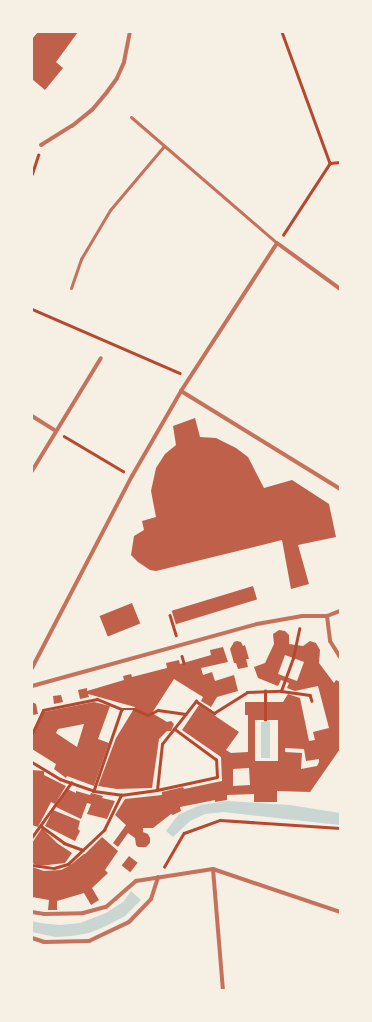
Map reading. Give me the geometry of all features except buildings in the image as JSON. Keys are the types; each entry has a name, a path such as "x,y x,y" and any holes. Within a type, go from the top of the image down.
{"street":[{"path":"41,144 82,118 92,110 107,92 117,78 124,62 130,32"},
{"path":"32,668 132,476 181,391 278,243 340,289"},
{"path":"32,471 101,358"},
{"path":"181,391 340,489"},
{"path":"32,416 56,431"},
{"path":"32,686 257,624 302,616 327,616 340,612"},
{"path":"327,616 330,641 340,657"},
{"path":"213,869 223,990"},
{"path":"32,912 44,914 82,913 106,907 136,881 213,869 340,912"},
{"path":"32,938 44,942 89,941 129,922 151,900 155,878"}],"lane":[{"path":"131,117 278,243"},
{"path":"71,288 82,259 110,210 164,146"}],"path":[{"path":"282,32 330,163"},
{"path":"32,174 41,144"},
{"path":"330,163 340,162"},
{"path":"278,243 330,163"},
{"path":"32,309 169,367"},
{"path":"56,431 132,476"},
{"path":"282,691 293,658 299,629"},
{"path":"265,691 265,720"},
{"path":"157,790 162,744 196,701 214,713 247,692 282,691 310,695 312,701"},
{"path":"32,734 43,710 97,699 122,709 134,709 148,715 158,710 186,714"},
{"path":"94,791 122,709"},
{"path":"32,762 60,779 94,791 121,795 157,790 217,777 216,760 174,729"},
{"path":"32,837 71,783"},
{"path":"32,865 54,868 68,864 104,830 121,795"},
{"path":"155,878 184,833 220,820 340,828"},
{"path":"41,826 64,843 83,850"}],"shaded area":[{"path":"261,722 270,722 270,758 261,758"},
{"path":"227,801 290,805 340,813 340,825 223,812 205,814 190,821 173,837 166,831 178,815 200,805"},
{"path":"131,891 141,900 125,916 104,927 89,933 72,936 55,937 32,932 32,921 60,925 80,923 106,913 123,902"}]}
